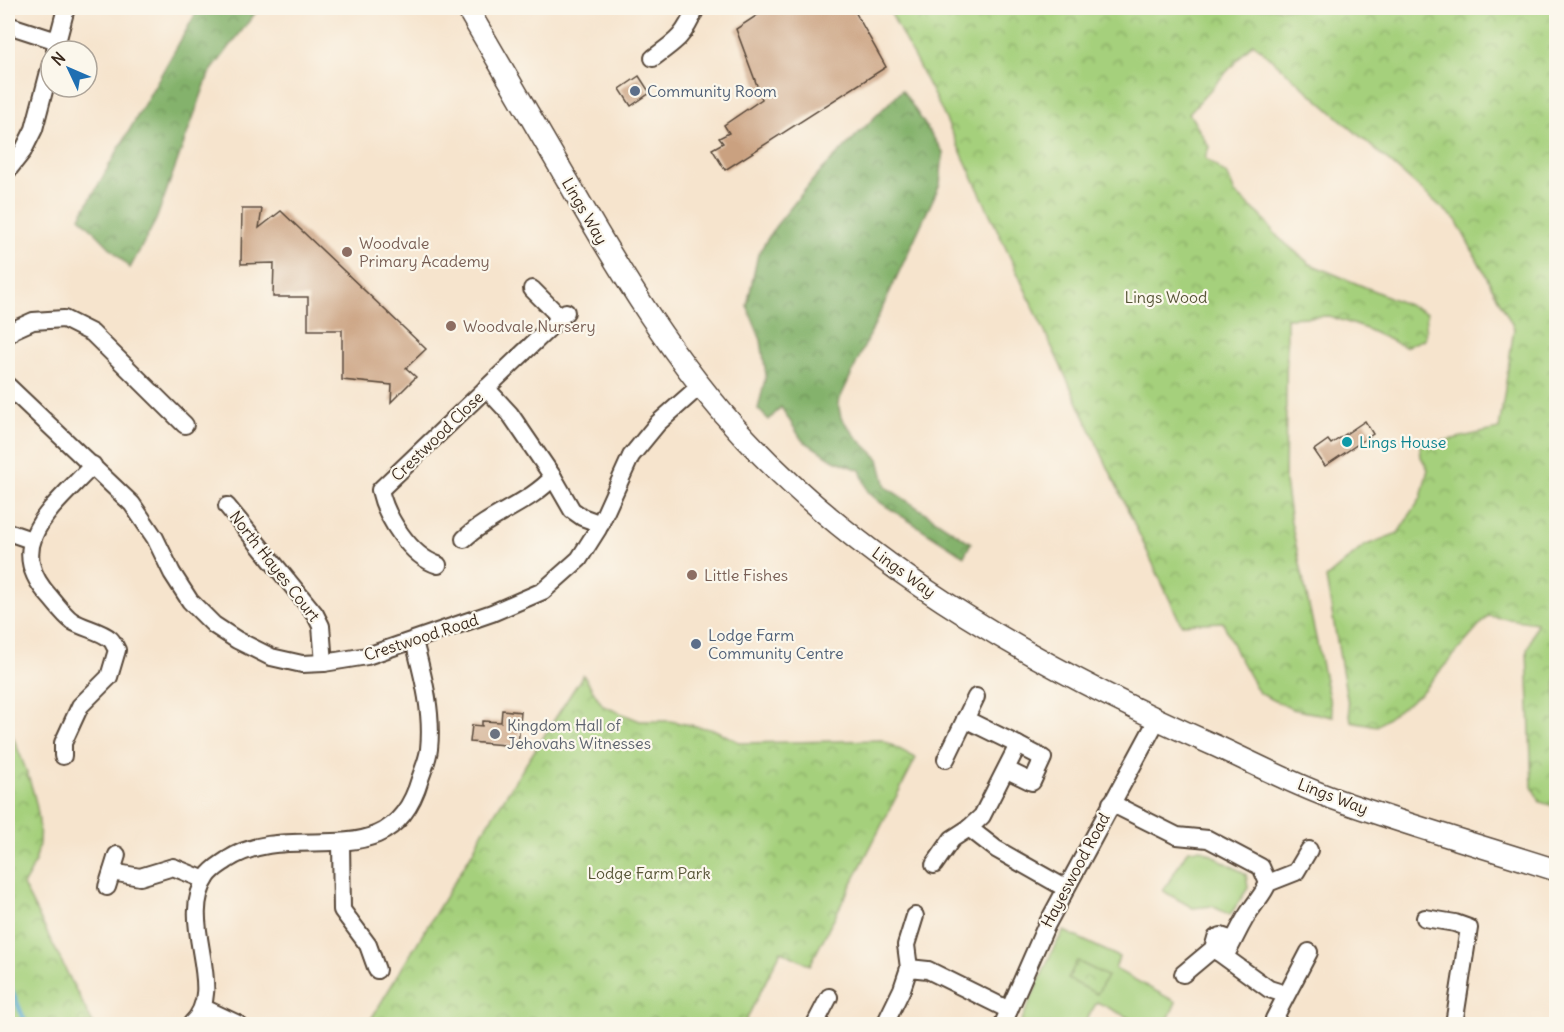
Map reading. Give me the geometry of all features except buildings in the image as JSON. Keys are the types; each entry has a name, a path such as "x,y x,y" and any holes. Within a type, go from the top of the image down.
{"street":[{"path":"58,39 66,8"},
{"name":"Lings Way","path":"467,8 609,252 659,328 701,385 747,440 815,503 916,583 1066,674 1157,720 1326,796 1557,870"},
{"path":"653,58 679,40 688,27 696,8"},
{"path":"8,25 40,39"},
{"path":"8,170 23,151 34,129 42,99"},
{"name":"Crestwood Close","path":"438,565 427,562 392,523 384,507 380,490 563,315 532,289"},
{"path":"8,335 13,330 33,321 64,319 92,333 185,425"},
{"name":"Crestwood Road","path":"8,386 132,504 155,538 172,573 190,601 214,625 237,640 271,657 302,664 367,656 492,613 543,591 579,559 601,524 631,456 658,423 701,385"},
{"name":"Crestwood Close","path":"486,388 510,414 553,477 572,510 582,517 601,524"},
{"path":"63,756 63,743 80,706 109,677 117,650 110,638 72,620 40,586 33,575 28,555 31,540 39,523 93,465"},
{"path":"464,539 478,526 513,507 547,484 553,477"},
{"name":"North Hayes Court","path":"227,506 315,614 321,626 324,663"},
{"path":"8,532 31,540"},
{"path":"191,1024 204,1008 206,990 196,919 201,886 211,872 241,850 272,843 341,842 372,838 396,824 415,796 429,749 428,692 414,641"},
{"path":"946,759 976,697"},
{"path":"965,719 1043,758 1032,782 1007,770"},
{"name":"Hayeswood Road","path":"1006,1017 1038,941 1157,720"},
{"path":"934,866 952,839 982,816 1018,746"},
{"path":"1111,803 1177,836 1208,839 1261,867 1268,883"},
{"path":"969,828 996,849 1065,888"},
{"path":"341,842 342,910 368,945 377,970"},
{"path":"1184,974 1221,948 1263,895 1268,883 1296,872 1309,850"},
{"path":"117,855 110,879 140,877 173,867 205,880"},
{"path":"885,1024 902,989 909,968 906,945 915,915"},
{"path":"1425,918 1469,928 1454,1024"},
{"path":"1221,948 1269,989 1285,994"},
{"path":"1274,1019 1285,994 1309,952"},
{"path":"909,968 928,970 1006,1017"},
{"path":"815,1024 829,997"},
{"path":"204,1008 238,1024"}],"green space":[{"path":"199,8 259,8 209,74 156,220 130,268 80,217"},
{"name":"Lings Wood","path":"888,8 1556,8 1556,807 1540,802 1532,787 1527,650 1537,623 1488,616 1420,694 1377,726 1351,721 1326,578 1364,546 1398,533 1421,498 1428,469 1421,457 1420,446 1499,429 1514,328 1456,220 1253,43 1189,113 1209,147 1205,158 1228,176 1235,193 1260,215 1278,237 1310,264 1427,313 1425,339 1405,347 1364,328 1329,316 1287,318 1285,482 1291,522 1333,717 1292,709 1259,693 1237,654 1223,622 1181,624 940,107"},
{"path":"902,90 943,152 940,184 838,403 841,418 858,439 879,459 886,487 971,543 964,556 881,503 868,492 860,470 834,460 802,440 781,407 769,420 758,409 766,375 761,340 747,306 758,254 775,227 817,175"},
{"name":"Lodge Farm Park","path":"583,675 603,706 640,721 670,721 715,730 741,743 882,740 916,758 810,965 781,951 744,1024 368,1024 472,853 483,831"},
{"path":"8,725 29,777 40,833 38,852 23,885 93,1024 8,1024"},
{"path":"1201,849 1246,874 1248,888 1230,915 1212,906 1193,908 1163,891 1188,850"},
{"path":"1064,931 1119,957 1115,969 1176,1002 1166,1024 1141,1024 1097,1002 1084,1024 1020,1024 1053,949"},
{"path":"1077,961 1107,976 1097,994 1068,979"}],"waterway":[{"path":"8,981 26,1024"}],"place":[{"name":"Community Room","path":"635,91"},
{"name":"Woodvale Primary Academy","path":"347,252"},
{"name":"Woodvale Nursery","path":"451,326"},
{"name":"Lings House","path":"1347,442"},
{"name":"Little Fishes","path":"692,575"},
{"name":"Lodge Farm Community Centre","path":"696,644"},
{"name":"Kingdom Hall of Jehovahs Witnesses","path":"495,734"}]}
